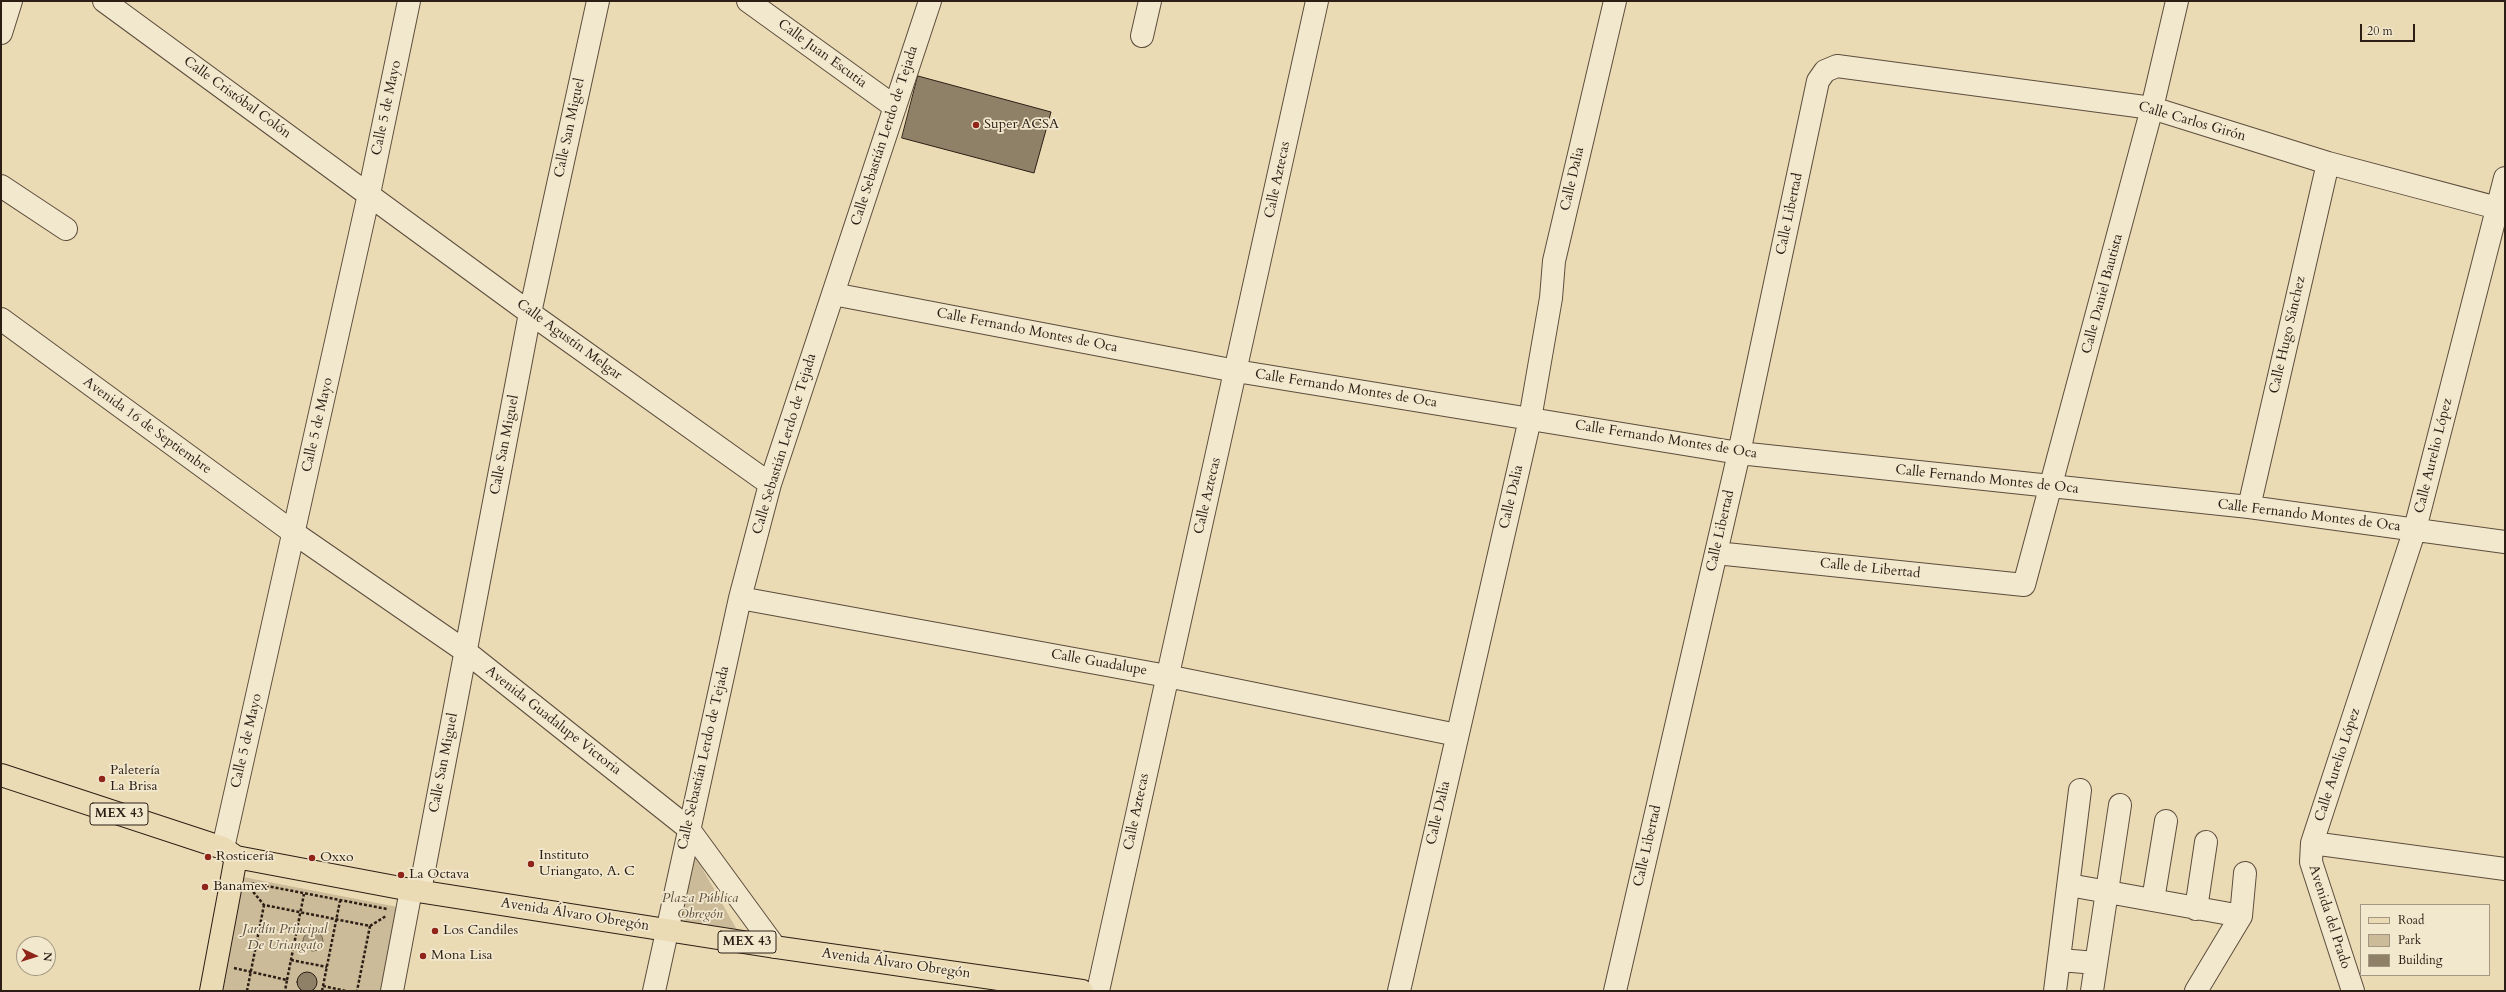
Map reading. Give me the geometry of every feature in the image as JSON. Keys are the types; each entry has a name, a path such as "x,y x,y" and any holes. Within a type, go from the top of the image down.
{"main road":[{"name":"MEX 43","path":"1,775 229,852"},
{"name":"Avenida Álvaro Obregón","path":"229,852 416,891 775,947 1082,991"},
{"path":"211,991 229,852"}],"street":[{"path":"1,34 11,1"},
{"name":"Calle Cristóbal Colón","path":"104,1 369,194"},
{"name":"Calle 5 de Mayo","path":"229,852 294,533 369,194 409,1"},
{"name":"Calle San Miguel","path":"392,991 416,891 465,651 530,313 598,1"},
{"name":"Calle Juan Escutia","path":"748,1 895,107"},
{"name":"Calle Sebastián Lerdo de Tejada","path":"654,991 688,828 740,598 770,484 930,1"},
{"path":"1142,36 1150,1"},
{"name":"Calle Aztecas","path":"1098,991 1317,1"},
{"name":"Calle Dalia","path":"1400,991 1530,419 1551,298 1554,261 1615,1"},
{"name":"Calle Daniel Bautista","path":"2024,585 2052,487 2152,108 2177,1"},
{"name":"Calle Carlos Girón","path":"1825,71 1837,66 2152,108 2328,163 2502,209"},
{"name":"Calle Libertad","path":"1615,991 1739,453 1818,81 1825,71"},
{"name":"Calle Hugo Sánchez","path":"2249,507 2328,163"},
{"name":"Calle Aurelio López","path":"2312,843 2415,529 2502,209 2505,178"},
{"path":"1,186 66,229"},
{"name":"Calle Agustín Melgar","path":"369,194 530,313 770,484"},
{"name":"Calle Fernando Montes de Oca","path":"833,294 1236,371 1739,453 2249,507 2505,542"},
{"name":"Avenida 16 de Septiembre","path":"1,319 294,533"},
{"name":"Avenida Guadalupe Victoria","path":"294,533 465,651 688,828 775,947"},
{"name":"Calle de Libertad","path":"1716,553 2024,585"},
{"name":"Calle Guadalupe","path":"740,598 1168,676 1457,735"},
{"path":"2055,991 2080,790"},
{"path":"2092,991 2120,805"},
{"path":"2152,900 2166,821"},
{"path":"2196,909 2206,842"},
{"path":"2312,843 2505,869"},
{"name":"Avenida del Prado","path":"2312,843 2311,862 2353,991"},
{"path":"2196,991 2241,916 2245,873"},
{"path":"2069,885 2241,916"},
{"path":"2060,960 2096,963"}],"path":[{"path":"389,915 370,926 264,905 246,883 395,911"},
{"path":"284,991 304,894"},
{"path":"322,991 340,901"},
{"path":"247,991 264,905"},
{"path":"357,991 370,926"},
{"path":"291,960 327,967"},
{"path":"230,967 287,980"},
{"path":"323,986 346,991"}],"green space":[{"name":"Plaza Pública Obregón","path":"693,852 741,937 676,923"},
{"name":"Jardín Principal De Uriangato","path":"243,877 403,908 387,991 221,991"}],"shaded area":[{"path":"313,931 320,934 323,941 320,948 313,951 306,948 303,941 306,934"}],"building":[{"name":"Super ACSA","path":"918,76 1051,112 1034,173 902,138"},
{"path":"307,972 314,975 317,982 314,989 307,992 300,989 297,982 300,975"}],"place":[{"name":"Super ACSA","path":"976,125"},
{"name":"Paletería La Brisa","path":"102,779"},
{"name":"Rosticería","path":"208,857"},
{"name":"Oxxo","path":"312,858"},
{"name":"Instituto Uriangato, A. C","path":"531,864"},
{"name":"La Octava","path":"401,875"},
{"name":"Banamex","path":"205,887"},
{"name":"Los Candiles","path":"435,931"},
{"name":"Mona Lisa","path":"423,956"}]}
